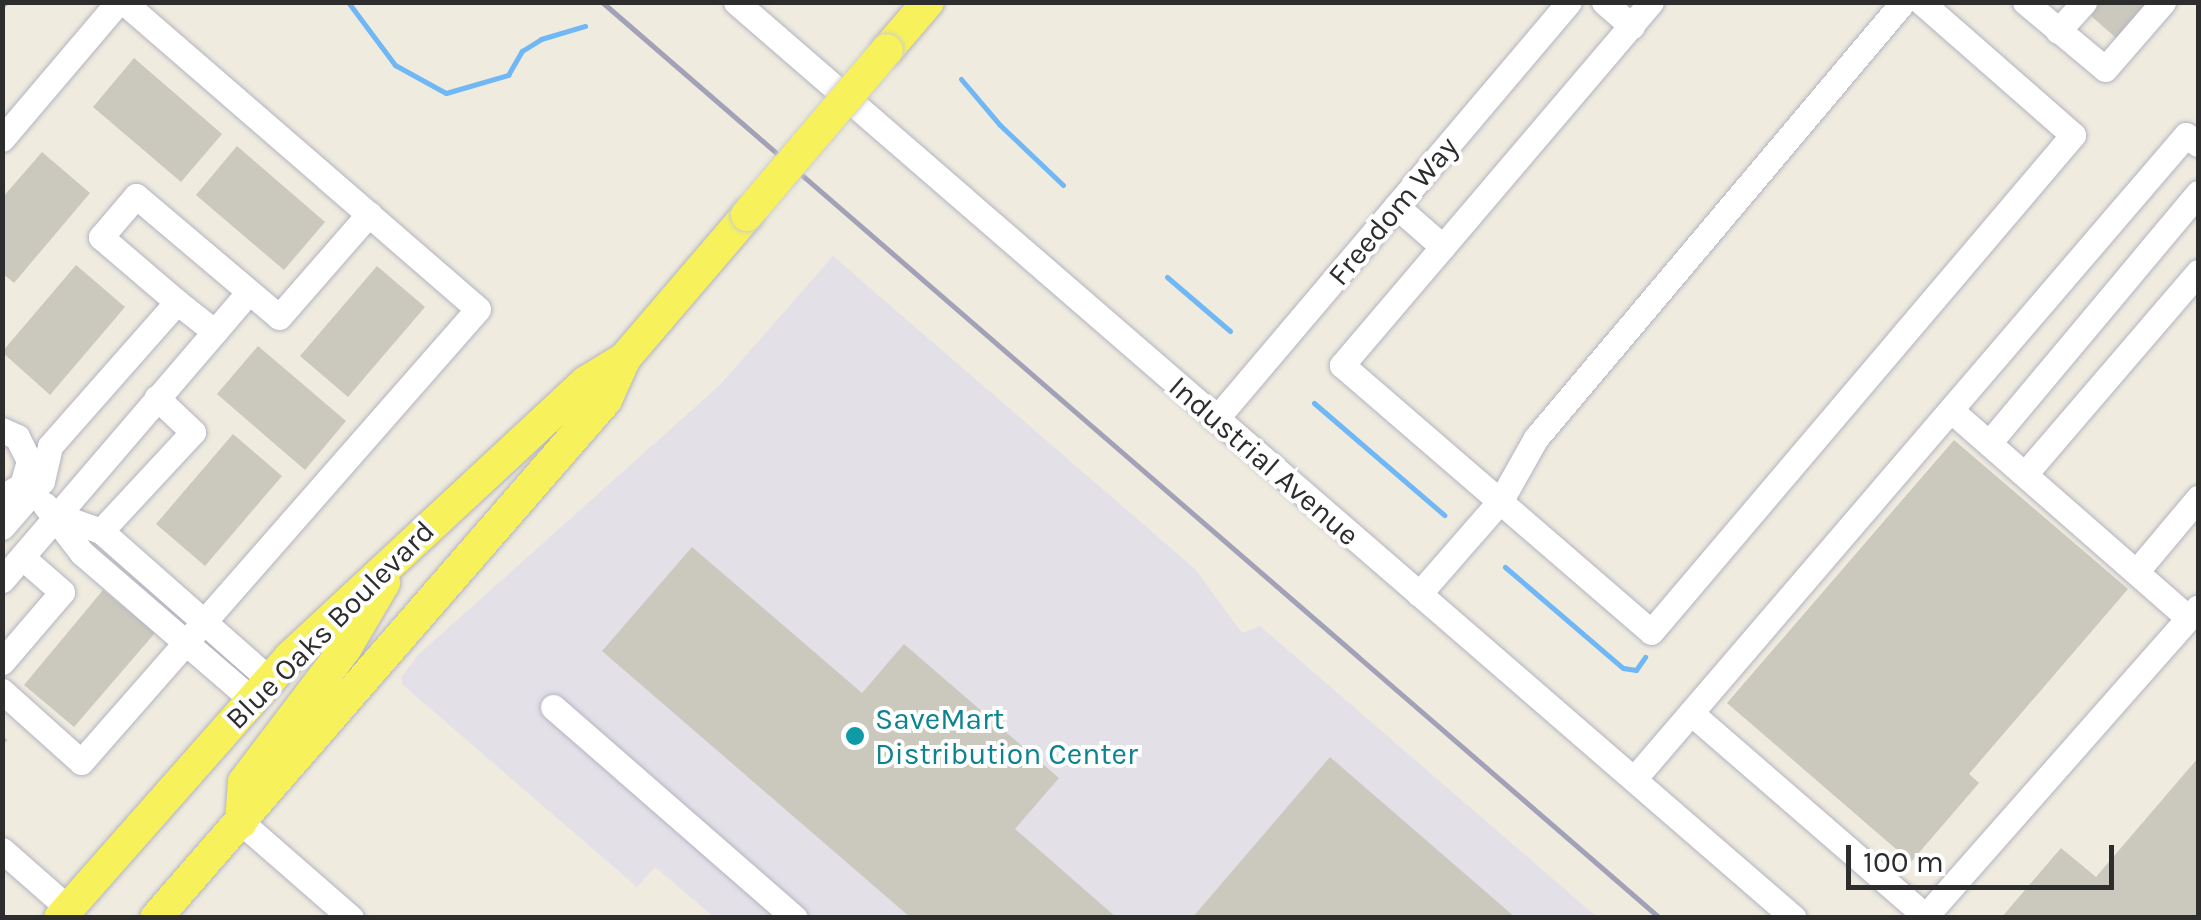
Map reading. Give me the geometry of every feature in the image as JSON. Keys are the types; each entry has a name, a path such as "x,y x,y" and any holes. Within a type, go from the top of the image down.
{"main road":[{"name":"Blue Oaks Boulevard","path":"156,918 606,400 625,358 928,2"},
{"name":"Blue Oaks Boulevard","path":"64,913 260,689 407,545 586,382 625,358"},
{"path":"241,822 244,782 345,649 407,545"}],"street":[{"path":"2,139 121,2 478,309 82,762 2,691"},
{"name":"Industrial Avenue","path":"736,2 1794,918"},
{"name":"Freedom Way","path":"1216,419 1569,2"},
{"path":"1604,2 1632,26"},
{"path":"1652,2 1342,364 1650,632 2073,135 1921,2"},
{"path":"1419,594 1500,500 1536,438 1903,2"},
{"path":"2024,2 2105,69 2162,2"},
{"path":"2058,31 2084,2"},
{"path":"1634,779 1953,412 2186,135 2198,144"},
{"path":"1989,443 2198,193"},
{"path":"215,332 101,236 136,196 279,317 369,214"},
{"path":"1396,206 1443,247"},
{"path":"2024,474 2198,272"},
{"path":"2,580 249,292"},
{"path":"19,492 42,481 50,446 177,302"},
{"path":"101,531 193,432 157,398"},
{"path":"1691,713 1926,917 2193,612 2136,572 1953,412"},
{"path":"2,430 26,448 29,461 2,527"},
{"path":"19,492 56,515 101,531 196,632 260,689"},
{"path":"2136,572 2198,498"},
{"path":"56,515 82,553 196,632"},
{"path":"2,662 62,592 22,557"},
{"path":"553,707 795,918"},
{"path":"241,822 351,918"},
{"path":"4,855 64,913"}],"shaded area":[{"path":"833,256 1195,569 1242,633 1260,626 1597,917 714,917 655,867 637,887 403,685 401,677 419,654 721,384"}],"building":[{"path":"2101,2 2147,2 2116,38 2090,15"},
{"path":"134,58 222,134 181,182 93,107"},
{"path":"237,146 325,222 284,270 196,195"},
{"path":"42,152 90,193 14,283 2,273 2,198"},
{"path":"76,265 125,307 50,395 2,352"},
{"path":"377,266 425,307 348,397 300,356"},
{"path":"258,346 346,421 305,470 217,394"},
{"path":"233,434 282,476 205,566 156,524"},
{"path":"1954,440 2128,589 1969,774 1979,783 1911,862 1727,703"},
{"name":"SaveMart Distribution Center","path":"692,547 862,693 904,644 1059,778 1015,829 1117,918 911,918 602,651"},
{"path":"103,590 155,633 74,727 24,685"},
{"path":"1330,757 1516,918 1192,918"},
{"path":"2198,758 2198,918 2001,918 2061,848 2096,877"}],"waterway":[{"path":"2,6 6,2"},
{"path":"348,2 395,65 446,93 508,75 522,51 541,39 585,26"},
{"path":"961,79 1000,125 1063,185"},
{"path":"1167,277 1230,331"},
{"path":"1314,403 1444,515"},
{"path":"1505,567 1623,668 1636,670 1645,657"}],"railway":[{"path":"602,2 1660,918"}],"place":[{"name":"SaveMart Distribution Center","path":"855,736"}]}
